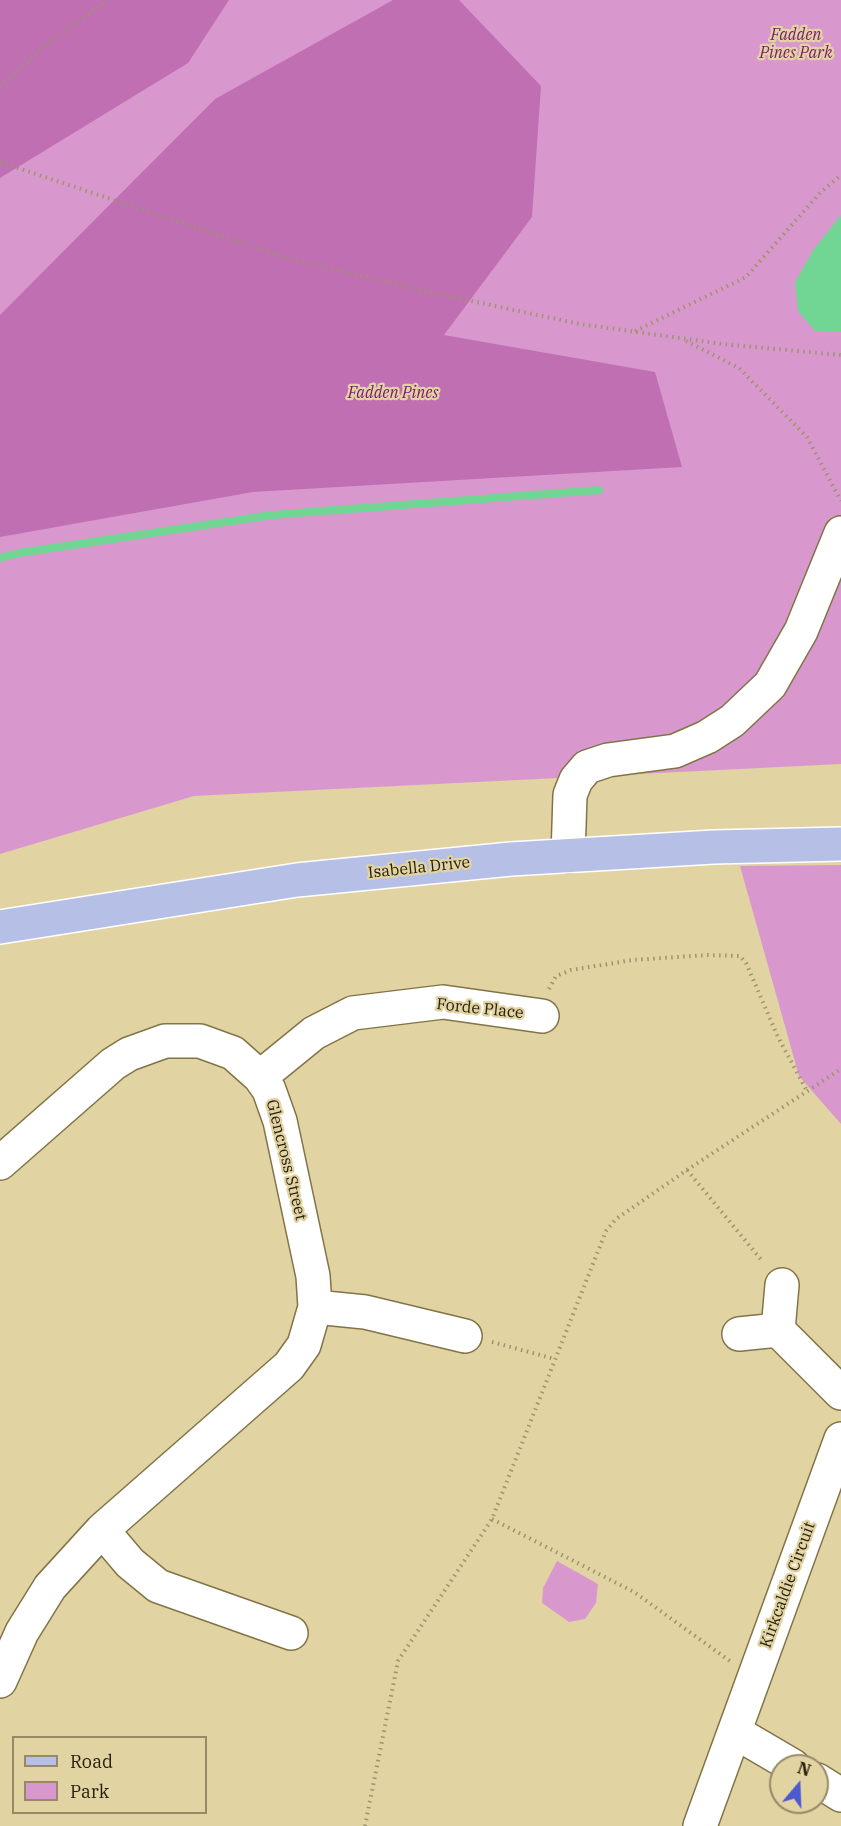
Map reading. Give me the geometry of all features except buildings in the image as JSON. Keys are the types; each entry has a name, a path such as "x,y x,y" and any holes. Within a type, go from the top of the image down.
{"main road":[{"name":"Isabella Drive","path":"0,927 297,880 511,859 714,847 833,845"}],"street":[{"path":"568,856 570,795 576,780 587,767 608,760 675,751 707,737 732,721 770,685 801,631 841,532"},
{"name":"Forde Place","path":"260,1077 314,1033 353,1013 443,1002 542,1016"},
{"name":"Glencross Street","path":"0,1163 113,1064 129,1054 165,1041 200,1041 233,1053 260,1077 269,1090 280,1121 313,1276 315,1307 304,1344 289,1366 102,1530 50,1587 22,1632 0,1681"},
{"path":"782,1285 778,1330 841,1394"},
{"path":"315,1307 365,1312 465,1336"},
{"path":"739,1334 778,1330"},
{"name":"Kirkcaldie Circuit","path":"700,1826 841,1439"},
{"path":"102,1530 130,1563 158,1586 291,1633"},
{"path":"735,1732 773,1754"}],"path":[{"path":"0,87 48,43 108,0"},
{"path":"3,162 287,258 429,292 580,324 683,339 841,356"},
{"path":"633,332 746,277 820,193 841,175"},
{"path":"683,339 739,368 807,437 841,501"},
{"path":"542,1016 552,979 571,970 633,960 706,955 740,956 746,963 778,1037 807,1091"},
{"path":"366,1826 398,1661 492,1519 606,1232 616,1220 687,1170 841,1069"},
{"path":"687,1170 782,1285"},
{"path":"465,1336 555,1359"},
{"path":"492,1519 634,1592 754,1678"}],"green space":[{"name":"Fadden Pines","path":"0,0 841,0 841,764 194,796 0,854"},
{"path":"0,0 229,0 188,63 0,178"},
{"path":"393,0 459,0 541,86 532,217 444,335 655,372 682,467 253,492 0,537 0,315 215,99"},
{"path":"841,865 841,1124 799,1076 740,866"},
{"path":"557,1561 598,1584 596,1603 585,1619 569,1622 542,1603 543,1588"}],"shaded area":[{"path":"841,215 841,332 815,331 798,311 795,282 814,249"}],"waterway":[{"path":"0,558 19,553 272,515 599,490"}],"park label":[{"name":"Fadden Pines Park","path":"796,44"}]}
